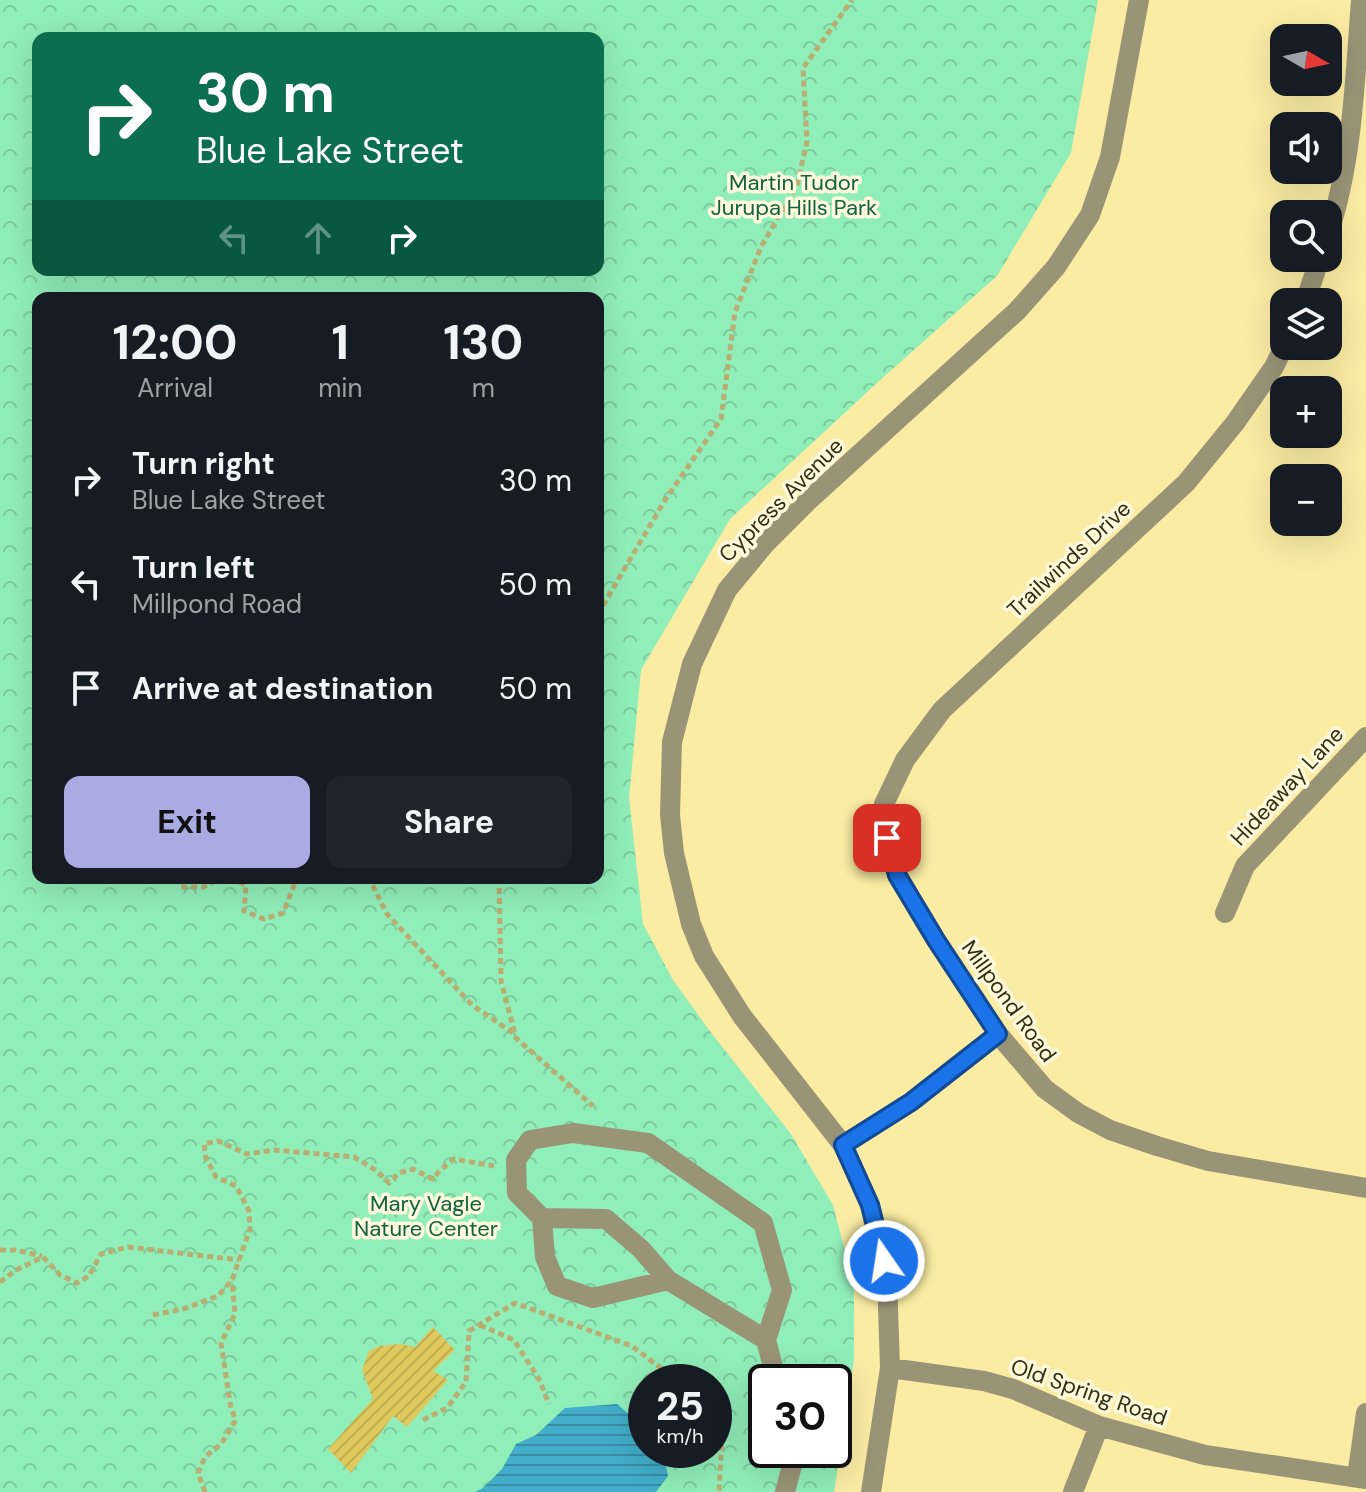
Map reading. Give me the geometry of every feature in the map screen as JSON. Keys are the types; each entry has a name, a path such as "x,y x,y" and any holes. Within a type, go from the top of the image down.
{"street":[{"name":"Cypress Avenue","path":"871,1492 890,1368 887,1278 870,1205 843,1145 722,988 704,956 691,924 674,853 670,815 672,742 692,664 727,590 809,500 1017,311 1056,267 1090,215 1110,157 1139,0"},
{"path":"1338,200 1352,117 1361,0"},
{"name":"Trailwinds Drive","path":"884,804 905,760 942,710 1186,483 1235,423 1277,360"},
{"name":"Hideaway Lane","path":"1225,913 1245,866 1366,737"},
{"name":"Millpond Road","path":"884,804 887,838 897,875 998,1034 1045,1089 1078,1113 1110,1130 1208,1161 1366,1188"},
{"path":"843,1145 911,1102 998,1034"},
{"path":"668,1280 593,1298 557,1286 545,1257 542,1218 517,1193 516,1160 530,1140 573,1133 648,1143 763,1223 782,1290 766,1340 772,1364"},
{"path":"542,1218 606,1219 641,1249 668,1280 766,1340"},
{"name":"Old Spring Road","path":"890,1368 984,1381 1013,1389 1099,1426 1205,1455 1361,1478"},
{"path":"1361,1478 1366,1413"},
{"path":"1073,1492 1099,1426"},
{"path":"785,1492 791,1468"}],"path":[{"path":"604,604 665,500 721,419 735,312 761,247 797,185 807,142 803,68 852,0"},
{"path":"180,884 181,887 203,887 209,884"},
{"path":"244,884 244,911 264,919 283,913 295,884"},
{"path":"371,884 387,914 472,1005 514,1033"},
{"path":"499,884 501,981 516,1038 593,1106"},
{"path":"153,1315 183,1309 218,1296 232,1280 250,1229 249,1211 236,1186 216,1177 206,1158 204,1144 218,1141 247,1154 274,1150 354,1157 377,1171 389,1183 399,1173 413,1169 433,1179 454,1159 489,1166 515,1166"},
{"path":"0,1250 15,1250 43,1257 60,1275 77,1283 89,1276 101,1254 128,1247 239,1260"},
{"path":"0,1282 43,1257"},
{"path":"205,1492 198,1473 205,1457 221,1444 236,1420 231,1409 221,1343 235,1314 232,1280"},
{"path":"423,1420 447,1408 466,1382 469,1331 515,1303 632,1346 656,1364"},
{"path":"476,1323 514,1340 539,1379 549,1404"},
{"path":"719,1492 720,1468"}],"green space":[{"path":"0,0 1098,0 1071,153 997,276 730,519 641,670 629,798 643,924 673,980 791,1134 833,1205 854,1286 852,1372 852,1364 748,1364 748,1468 838,1468 834,1492 0,1492"}],"water":[{"path":"617,1404 628,1413 628,1468 666,1468 668,1476 656,1492 475,1492 502,1469 516,1444 536,1435 565,1408"}],"building":[{"path":"433,1327 455,1350 433,1371 448,1380 407,1427 393,1416 351,1473 328,1449 373,1399 362,1370 369,1351 379,1346 400,1344 415,1347"}],"route":[{"path":"884,1261 870,1205 843,1145 911,1102 998,1034 897,875 887,838"}],"park label":[{"name":"Martin Tudor Jurupa Hills Park","path":"794,194"},
{"name":"Mary Vagle Nature Center","path":"426,1216"}]}
